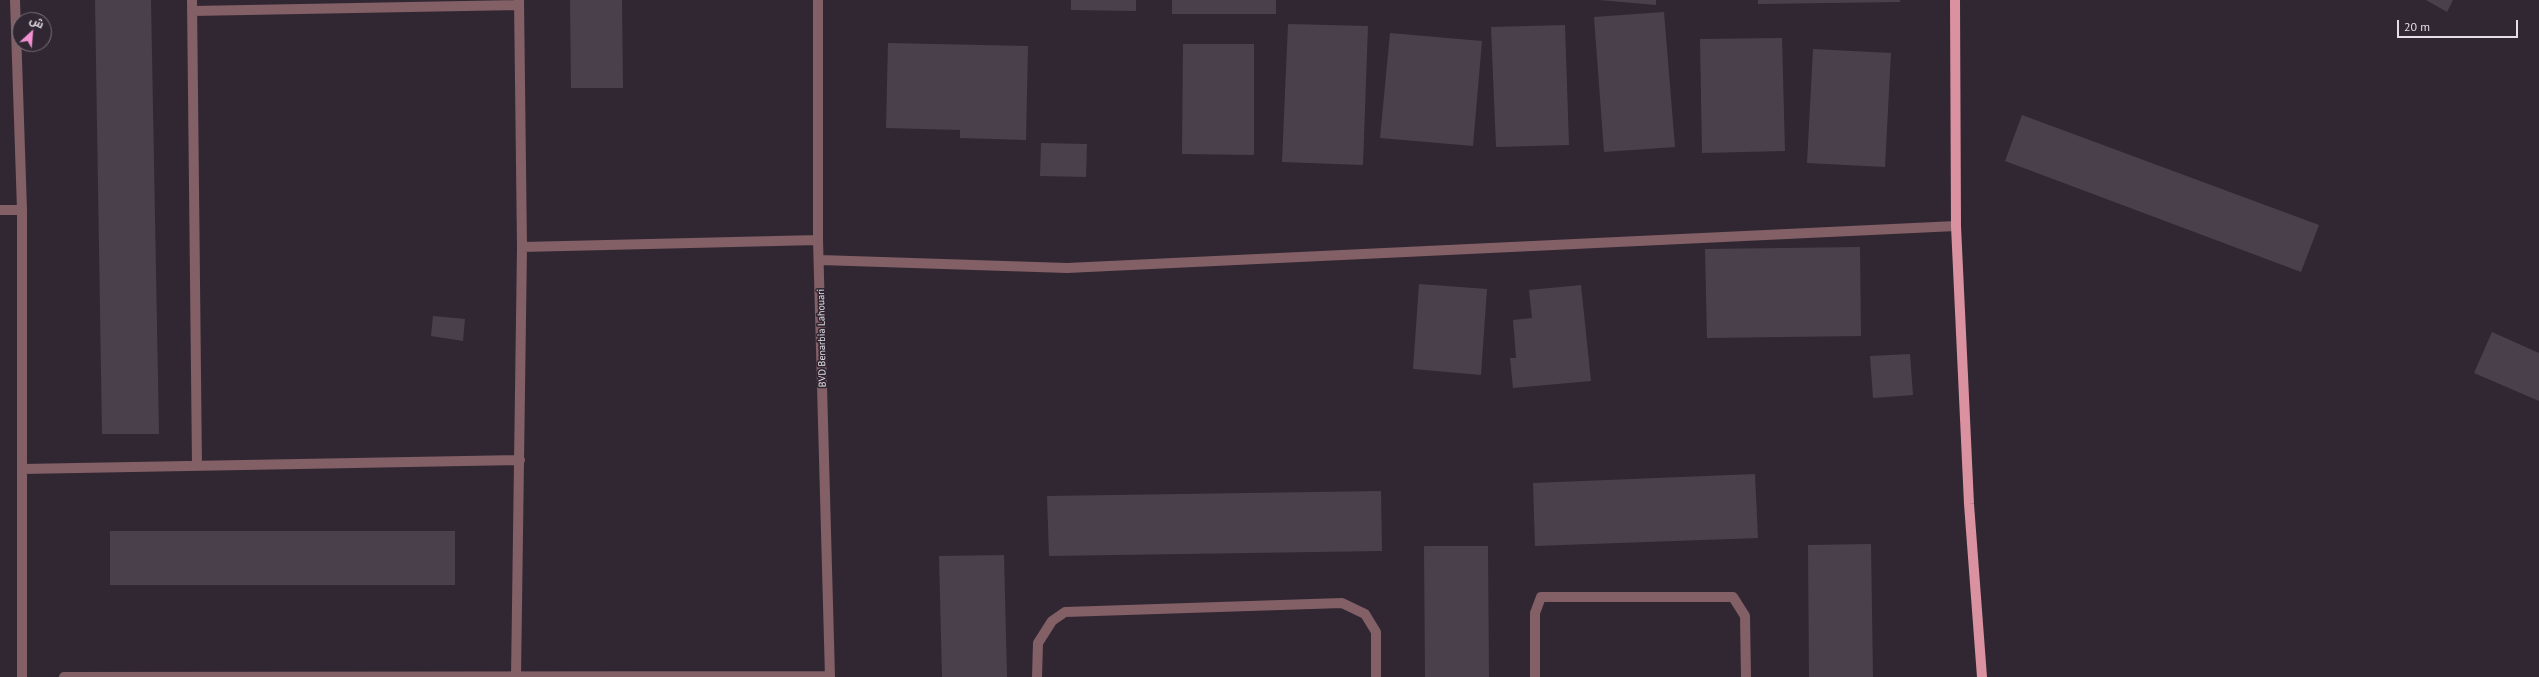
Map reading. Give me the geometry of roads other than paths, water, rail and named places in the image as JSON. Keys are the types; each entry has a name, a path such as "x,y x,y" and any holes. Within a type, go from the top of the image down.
{"main road":[{"path":"1955,0 1956,226 1969,504 1982,677"}],"street":[{"path":"15,0 22,210 22,677"},
{"path":"192,0 197,466"},
{"name":"BVD Benarbia Lahouari","path":"818,0 818,240 820,260 830,676"},
{"path":"192,11 519,2 522,247 516,676"},
{"path":"0,210 22,210"},
{"path":"820,260 1067,268 1956,226"},
{"path":"522,247 818,240"},
{"path":"22,469 520,460"},
{"path":"1535,677 1535,613 1542,597 1733,597 1745,616 1746,677"},
{"path":"1037,677 1038,643 1052,621 1065,612 1342,603 1365,614 1376,632 1376,677"},
{"path":"64,677 830,676"}]}
